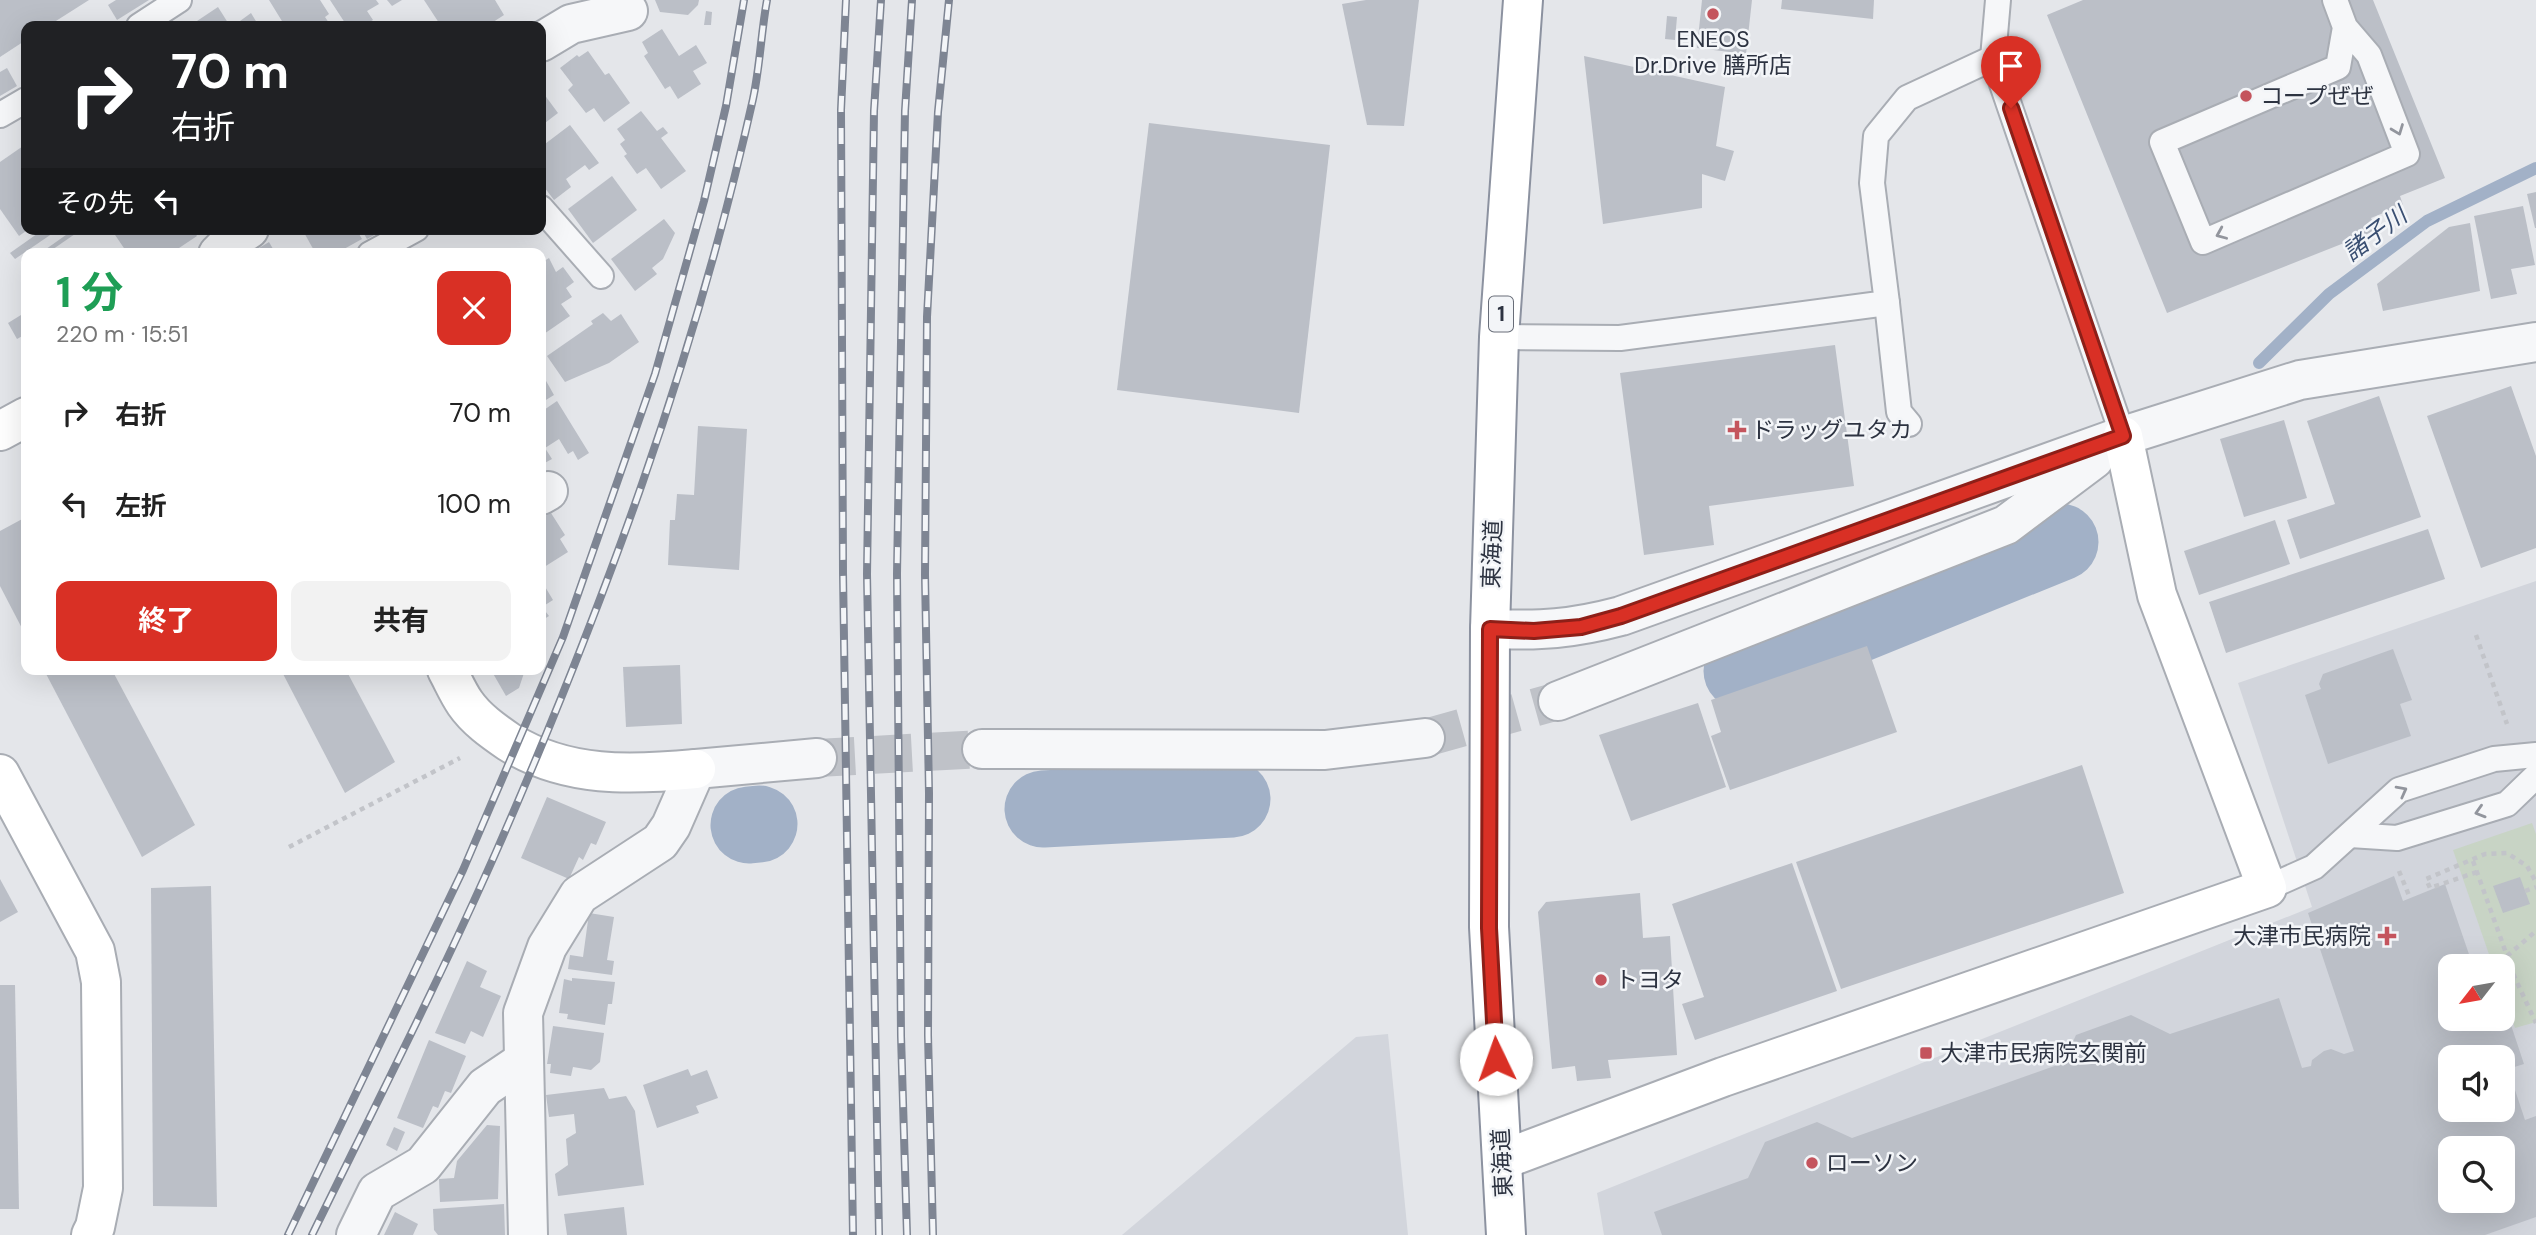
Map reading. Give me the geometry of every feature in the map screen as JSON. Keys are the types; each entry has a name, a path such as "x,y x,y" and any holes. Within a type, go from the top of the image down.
{"main road":[{"name":"東海道","path":"1506,1235 1489,928 1490,629 1499,337 1523,0"},
{"path":"0,430 21,420"},
{"path":"1502,1160 1723,1077 2267,888 2157,595 2123,436"},
{"path":"450,675 465,703 495,733 536,756 577,769 613,773 696,769"},
{"path":"0,774 95,951 101,982 103,1188 95,1227 90,1235"}],"street":[{"path":"546,39 571,24 628,11"},
{"path":"224,248 239,235"},
{"path":"1490,629 1534,631 1581,627 1621,616 2123,436 2300,380 2536,342"},
{"path":"1558,701 2006,525 2123,436"},
{"path":"982,749 1325,750 1425,738"},
{"path":"528,1235 522,1062 523,1013 547,947 579,895 660,842 671,826 696,769 817,758"},
{"path":"356,1235 377,1192 423,1165 485,1087 522,1062"}],"lane":[{"path":"147,21 179,0"},
{"path":"1998,0 1993,58 2123,436"},
{"path":"2334,0 2345,27 2368,55 2407,154 2203,242 2162,142 2338,67 2345,27"},
{"path":"1909,424 1899,412 1872,183 1876,136 1907,98 1993,58"},
{"path":"0,116 21,103"},
{"path":"546,214 601,276"},
{"path":"381,248 405,235"},
{"path":"1499,337 1620,338 1886,303"},
{"path":"2267,888 2314,867 2399,790 2494,759 2536,755"},
{"path":"2350,835 2397,838 2507,804 2536,776"}],"path":[{"path":"2476,635 2510,731"},
{"path":"289,847 468,754 495,733"},
{"path":"2477,872 2430,888 2426,879 2485,854 2507,853 2527,866 2536,884 2525,891"},
{"path":"2473,861 2506,954"},
{"path":"2509,954 2536,931"},
{"path":"2515,978 2536,1023"},
{"path":"2529,1009 2536,1007"}],"shaded area":[{"name":"大津市民病院","path":"2536,581 2536,1235 1604,1235 1597,1193 2312,907 2238,683"},
{"path":"1388,1034 1408,1235 1122,1235 1356,1037"}],"green space":[{"path":"2532,823 2536,834 2536,1022 2515,1028 2515,954 2489,954 2453,850"}],"building":[{"path":"0,0 89,0 56,21 21,21 21,43 0,57"},
{"path":"116,0 149,0 117,20 108,5"},
{"path":"269,0 320,0 329,14 325,17 328,21 282,21"},
{"path":"330,0 376,0 379,4 367,11 371,21 344,21"},
{"path":"387,0 402,0 392,6"},
{"path":"424,0 495,0 504,15 495,21 438,21"},
{"path":"655,0 699,0 698,5 688,15 660,12"},
{"path":"1366,0 1419,0 1404,126 1367,125 1342,4"},
{"path":"1702,0 1752,0 1746,54 1697,48"},
{"path":"1782,0 1874,0 1873,19 1781,9"},
{"name":"コープぜぜ","path":"2083,0 2373,0 2445,178 2400,196 2403,205 2371,218 2377,230 2167,313 2047,15"},
{"path":"218,7 227,21 197,21"},
{"path":"706,11 712,12 711,25 704,25"},
{"path":"251,13 256,21 240,21"},
{"path":"1667,16 1677,17 1675,40 1665,39"},
{"path":"662,29 679,56 696,45 707,63 693,71 701,84 678,99 670,86 665,89 644,56 648,53 642,42"},
{"path":"588,51 605,75 609,73 630,103 604,122 594,108 586,113 568,90 573,85 560,68 577,55 579,57"},
{"path":"1584,56 1725,87 1716,146 1734,151 1725,181 1702,174 1702,208 1603,224"},
{"path":"7,68 17,86 0,96 0,72"},
{"path":"546,97 558,113 546,122"},
{"path":"641,111 657,131 663,127 668,133 661,138 686,171 661,189 646,168 637,174 624,156 627,154 620,144 625,140 617,129"},
{"path":"1149,123 1330,145 1299,413 1117,390"},
{"path":"570,125 599,163 589,170 585,165 566,179 571,187 554,200 546,190 546,143"},
{"path":"21,147 19,236 0,209 0,162"},
{"path":"612,176 637,210 593,243 568,209"},
{"path":"2536,192 2536,228 2535,228 2527,194"},
{"path":"2523,206 2535,265 2511,269 2517,294 2491,299 2474,216"},
{"path":"664,219 675,233 663,259 652,268 657,274 635,291 611,259"},
{"path":"2470,223 2480,291 2383,311 2377,284 2449,227"},
{"path":"36,235 50,235 31,248 21,248 21,255 15,259 10,253"},
{"path":"66,235 74,235 55,248 48,248"},
{"path":"115,235 197,236 179,248 124,248"},
{"path":"305,235 360,235 362,239 346,248 313,248"},
{"path":"269,242 272,248 259,248"},
{"path":"549,258 556,272 563,267 574,282 566,288 572,297 561,304 570,316 546,333 546,260"},
{"path":"603,313 611,321 621,314 639,342 609,363 565,382 547,356 593,324 591,321"},
{"path":"21,315 21,337 17,339 8,323"},
{"name":"ドラッグユタカ","path":"1835,345 1854,486 1709,506 1714,545 1644,555 1620,373"},
{"path":"546,381 554,395 546,400"},
{"path":"2511,386 2536,456 2536,548 2481,568 2427,416"},
{"path":"2379,396 2421,517 2300,559 2287,520 2335,504 2307,421"},
{"path":"557,401 589,453 578,460 573,451 568,454 559,439 546,447 546,409"},
{"path":"2284,420 2307,498 2244,517 2220,439"},
{"path":"698,426 747,429 739,570 668,565 670,520 675,520 677,494 694,495"},
{"path":"546,450 552,459 546,462"},
{"path":"551,513 565,535 560,539 568,552 546,566 546,516"},
{"path":"21,520 21,626 0,586 0,531"},
{"path":"2275,520 2290,564 2199,595 2184,551"},
{"path":"2428,529 2445,579 2226,653 2209,602"},
{"path":"546,588 553,600 546,604"},
{"path":"1867,646 1897,732 1730,790 1711,736 1721,732 1711,700"},
{"path":"2393,649 2412,700 2400,704 2411,736 2328,764 2305,695 2321,689 2319,684 2323,674"},
{"path":"680,665 682,724 626,727 623,667"},
{"path":"47,675 115,675 195,825 142,857"},
{"path":"284,675 349,675 395,762 345,793"},
{"path":"494,675 523,675 519,688 506,696"},
{"path":"1698,703 1726,787 1631,821 1599,735"},
{"path":"2082,765 2124,893 1841,989 1796,862"},
{"path":"547,797 606,822 596,845 591,843 583,860 579,857 569,879 521,858"},
{"path":"1792,863 1837,991 1695,1040 1682,1004 1704,997 1672,904"},
{"path":"2394,876 2403,901 2445,884 2469,954 2438,954 2438,1031 2513,1031 2524,1064 2515,1067 2515,1045 2438,1045 2438,1122 2515,1122 2515,1090 2525,1120 2536,1116 2536,1217 2485,1235 1662,1235 1654,1212 1748,1178 1765,1142 1817,1122 1852,1138 2063,1063 2076,1035 2131,1015 2170,1034 2279,998 2302,1068 2311,1066 2312,1060 2324,1051 2331,1049 2344,1054 2354,1051 2308,913"},
{"path":"2520,877 2530,904 2503,913 2493,886"},
{"path":"0,879 18,912 0,922"},
{"path":"211,886 217,1207 153,1206 151,888"},
{"path":"1640,893 1643,938 1670,936 1677,1055 1608,1060 1611,1078 1577,1081 1575,1066 1552,1069 1538,912 1546,902"},
{"path":"589,913 614,917 607,960 614,961 612,975 568,969 570,955 583,957"},
{"path":"467,961 487,971 480,987 501,996 483,1037 471,1031 465,1044 435,1033"},
{"path":"572,978 615,982 605,1025 567,1019 568,1014 559,1013 564,979 572,981"},
{"path":"0,985 15,985 19,1209 0,1209"},
{"path":"553,1026 604,1033 600,1062 591,1070 573,1067 571,1076 550,1073 551,1064 547,1064"},
{"path":"429,1040 466,1056 451,1093 445,1091 438,1108 433,1106 423,1128 397,1118"},
{"path":"688,1069 691,1076 707,1070 718,1098 696,1106 699,1113 657,1128 643,1085"},
{"path":"604,1088 609,1099 626,1096 635,1111 644,1185 558,1196 555,1174 568,1165 566,1139 576,1133 574,1114 549,1117 546,1095"},
{"path":"487,1125 500,1126 498,1199 440,1202 439,1179 454,1178 457,1161"},
{"path":"394,1127 405,1132 397,1151 386,1145"},
{"path":"504,1204 505,1235 438,1235 434,1230 433,1209"},
{"path":"624,1207 627,1235 567,1235 564,1214"},
{"path":"395,1212 418,1224 413,1235 384,1235"}],"waterway":[{"name":"諸子川","path":"2259,363 2329,294 2427,221 2536,168"},
{"path":"1742,671 2060,542"},
{"path":"1043,809 1232,799"},
{"path":"749,825 759,824"}],"tunnel":[{"path":"1425,738 1558,701"},
{"path":"817,758 982,749"}],"railway":[{"path":"288,1235 463,870 563,637 655,374 704,201 726,106 744,0"},
{"path":"312,1235 496,852 609,575 674,387 730,196 753,99 767,0"},
{"path":"846,0 841,110 843,573 853,1235"},
{"path":"879,1235 867,574 874,111 881,0"},
{"path":"907,1235 901,1036 897,574 905,111 912,0"},
{"path":"933,1235 928,1035 929,793 925,575 927,317 938,112 949,0"}],"place":[{"name":"ENEOS Dr.Drive 膳所店","path":"1713,14"},
{"name":"コープぜぜ","path":"2246,96"},
{"name":"ドラッグユタカ","path":"1737,430"},
{"name":"大津市民病院","path":"2387,936"},
{"name":"トヨタ","path":"1601,980"},
{"name":"大津市民病院玄関前","path":"1926,1053"},
{"name":"ローソン","path":"1812,1163"}],"route":[{"path":"1496,1059 1489,928 1490,629 1534,631 1581,627 1621,616 2123,436 2011,108"}]}
